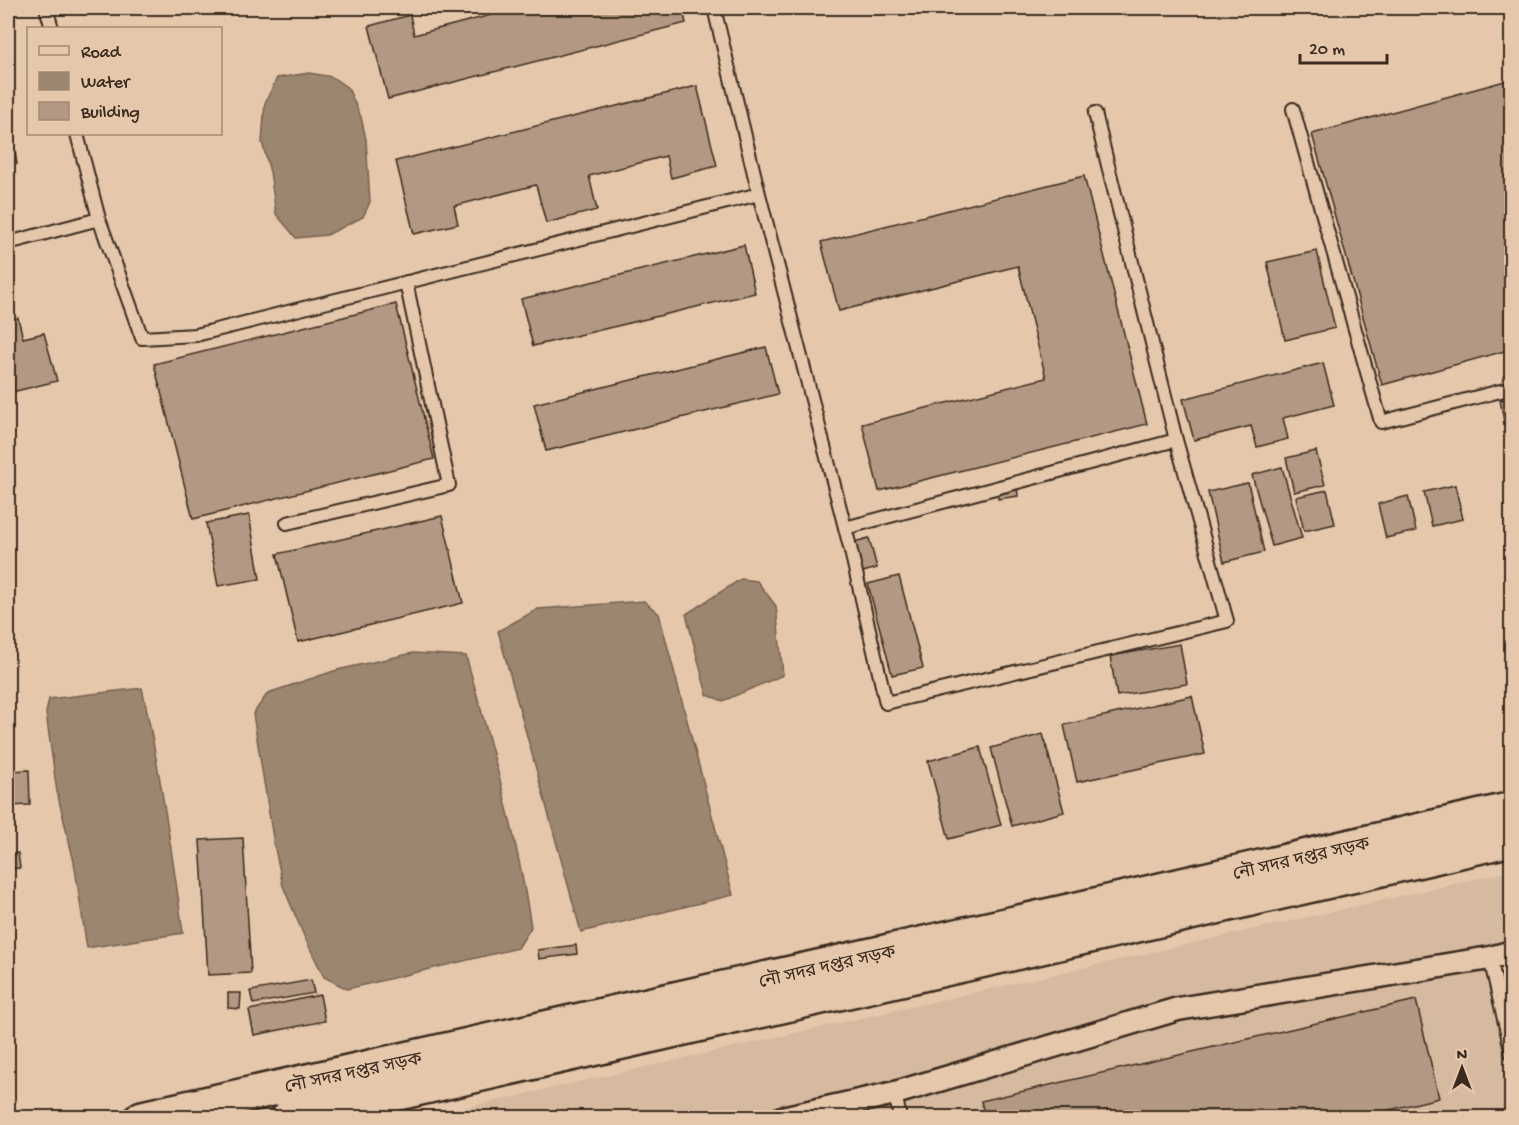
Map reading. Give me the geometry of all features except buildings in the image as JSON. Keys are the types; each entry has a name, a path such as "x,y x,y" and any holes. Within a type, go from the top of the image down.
{"main road":[{"name":"নৌ সদর দপ্তর সড়ক","path":"142,1118 658,1005 1512,809"},
{"name":"নৌ সদর দপ্তর সড়ক","path":"288,1118 1512,838"}],"street":[{"path":"782,1118 895,1093 1178,1009 1490,958 1512,952"}],"lane":[{"path":"46,8 52,27"},
{"path":"714,8 759,194 845,528 886,703 1227,621 1176,440 1095,113"},
{"path":"1293,109 1381,422 1512,388"},
{"path":"77,135 99,219 142,338 196,335 759,194"},
{"path":"8,243 99,219"},
{"path":"287,523 449,485 406,282"},
{"path":"845,528 1176,440"},
{"path":"1490,958 1512,1054"},
{"path":"895,1093 900,1118"}],"shaded area":[{"path":"1511,871 1511,1117 424,1117"}],"water":[{"path":"309,73 332,77 348,88 361,117 366,139 370,202 363,217 327,235 296,238 276,214 270,172 262,142 265,103 277,78"},
{"path":"741,579 757,581 776,606 783,675 723,701 707,695 686,614"},
{"path":"644,601 659,614 733,895 581,932 498,631 538,609"},
{"path":"413,653 466,656 511,824 531,927 518,948 347,989 324,977 283,886 253,714 268,693 337,670"},
{"path":"142,688 165,810 183,933 87,948 74,862 57,792 46,713 49,699"}]}
